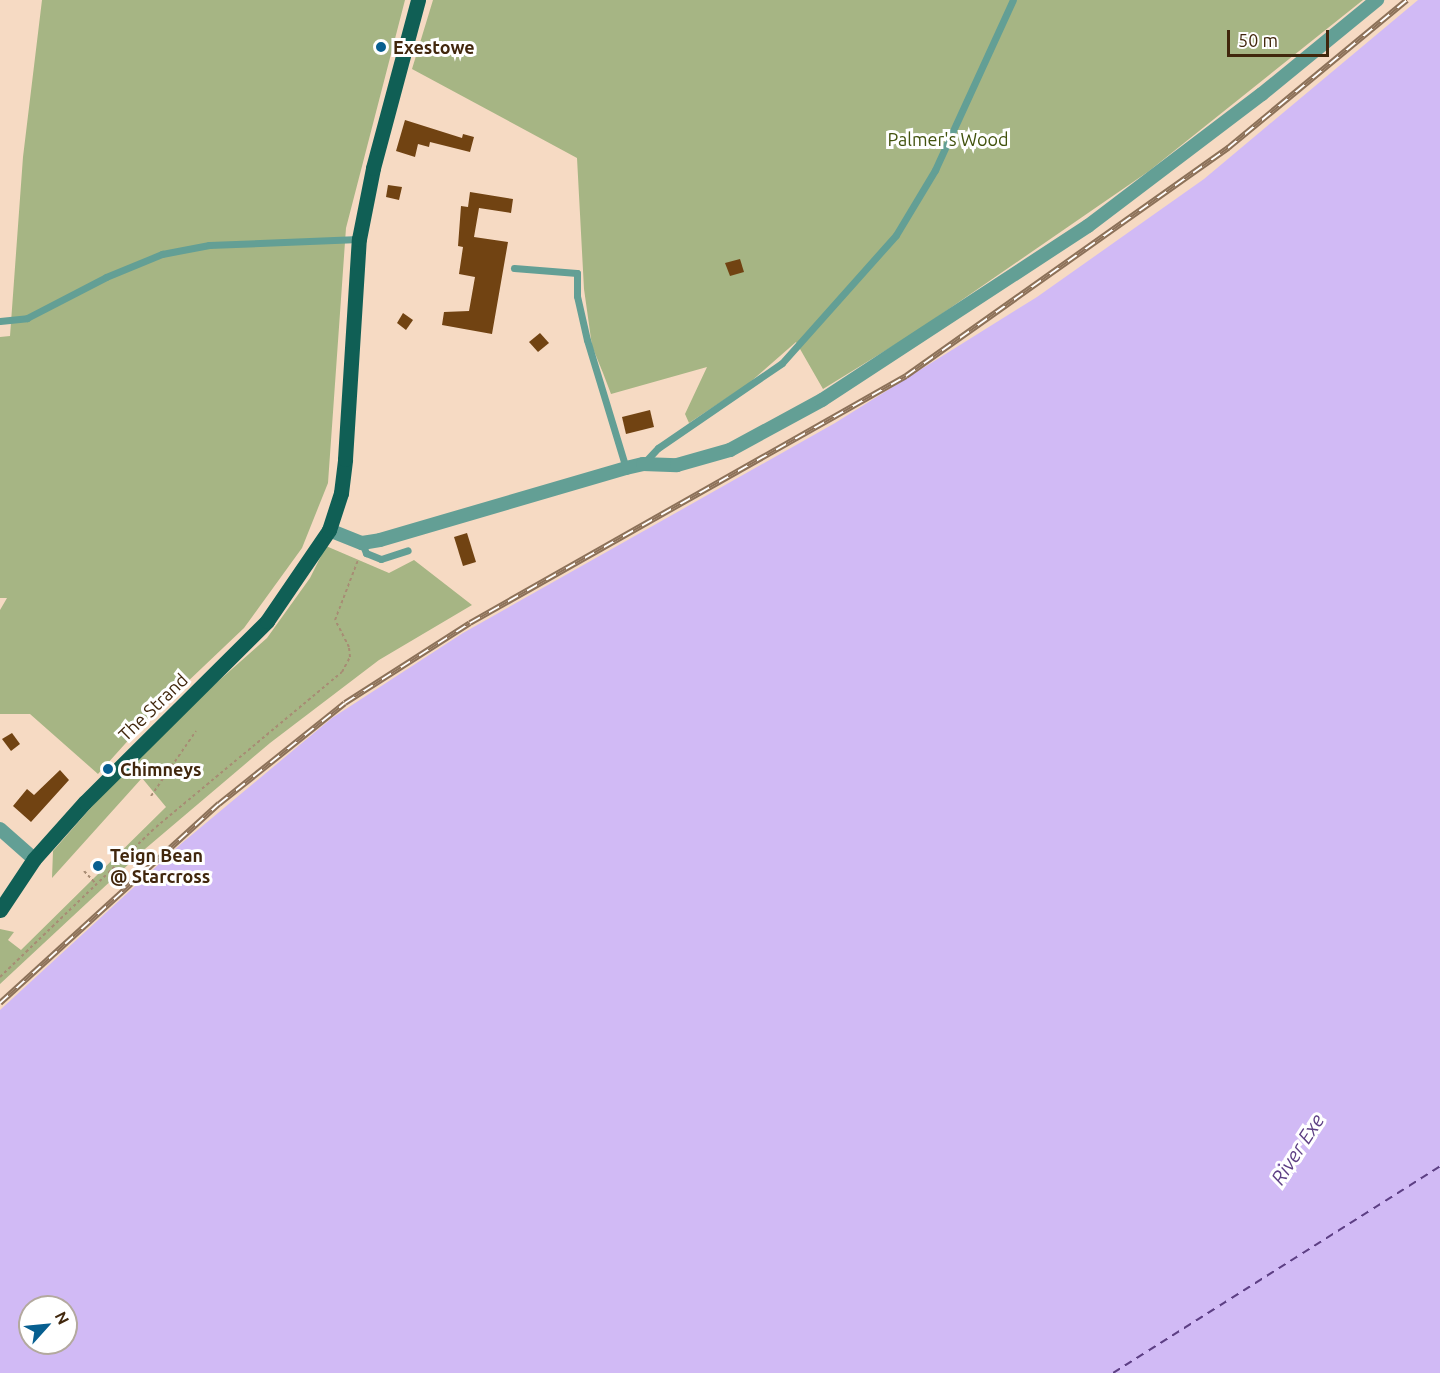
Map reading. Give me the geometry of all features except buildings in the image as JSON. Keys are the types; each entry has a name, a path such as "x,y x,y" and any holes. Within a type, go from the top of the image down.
{"main road":[{"name":"The Strand","path":"0,910 34,859 137,748 267,621 329,530 341,493 345,459 359,240 373,168 418,0"}],"street":[{"path":"329,530 362,543 626,468 643,464 677,465 730,450 822,400 913,343 1088,226 1262,94 1377,0"},
{"path":"0,830 34,859"}],"lane":[{"path":"643,464 658,448 783,363 896,235 935,170 1013,0"},
{"path":"0,321 27,318 106,277 162,254 209,245 359,240"},
{"path":"514,268 577,273 577,296 587,340 626,468"},
{"path":"362,543 366,553 381,559 408,550"}],"path":[{"path":"0,977 181,806 347,666 349,647 335,620 362,543"},
{"path":"151,796 196,731"},
{"path":"84,871 96,885"}],"green space":[{"path":"42,0 405,0 346,228 328,483 302,548 244,628 142,725 98,774 30,714 0,714 0,610 7,598 0,598 0,337 10,336 23,157"},
{"name":"Palmer's Wood","path":"433,0 1363,0 1149,171 914,333 823,389 796,342 748,384 689,423 685,414 707,367 611,394 592,346 584,289 577,158 412,69"},
{"path":"326,546 389,573 414,560 472,605 379,660 270,743 145,849 0,984 0,929 14,932 8,940 21,950 166,807 142,778 52,878 53,851 145,746 267,638 310,578"}],"water":[{"name":"River Exe","path":"1418,0 1440,0 1440,1373 0,1373 0,1010 182,843 332,718 463,633 835,423 1037,297 1204,179"}],"ferry route":[{"path":"1113,1373 1440,1166"}],"railway":[{"path":"0,1003 219,804 345,703 470,623 906,376 1228,148 1407,0"}],"place":[{"name":"Exestowe","path":"381,47"},
{"name":"Chimneys","path":"108,769"},
{"name":"Teign Bean @ Starcross","path":"98,866"}]}
